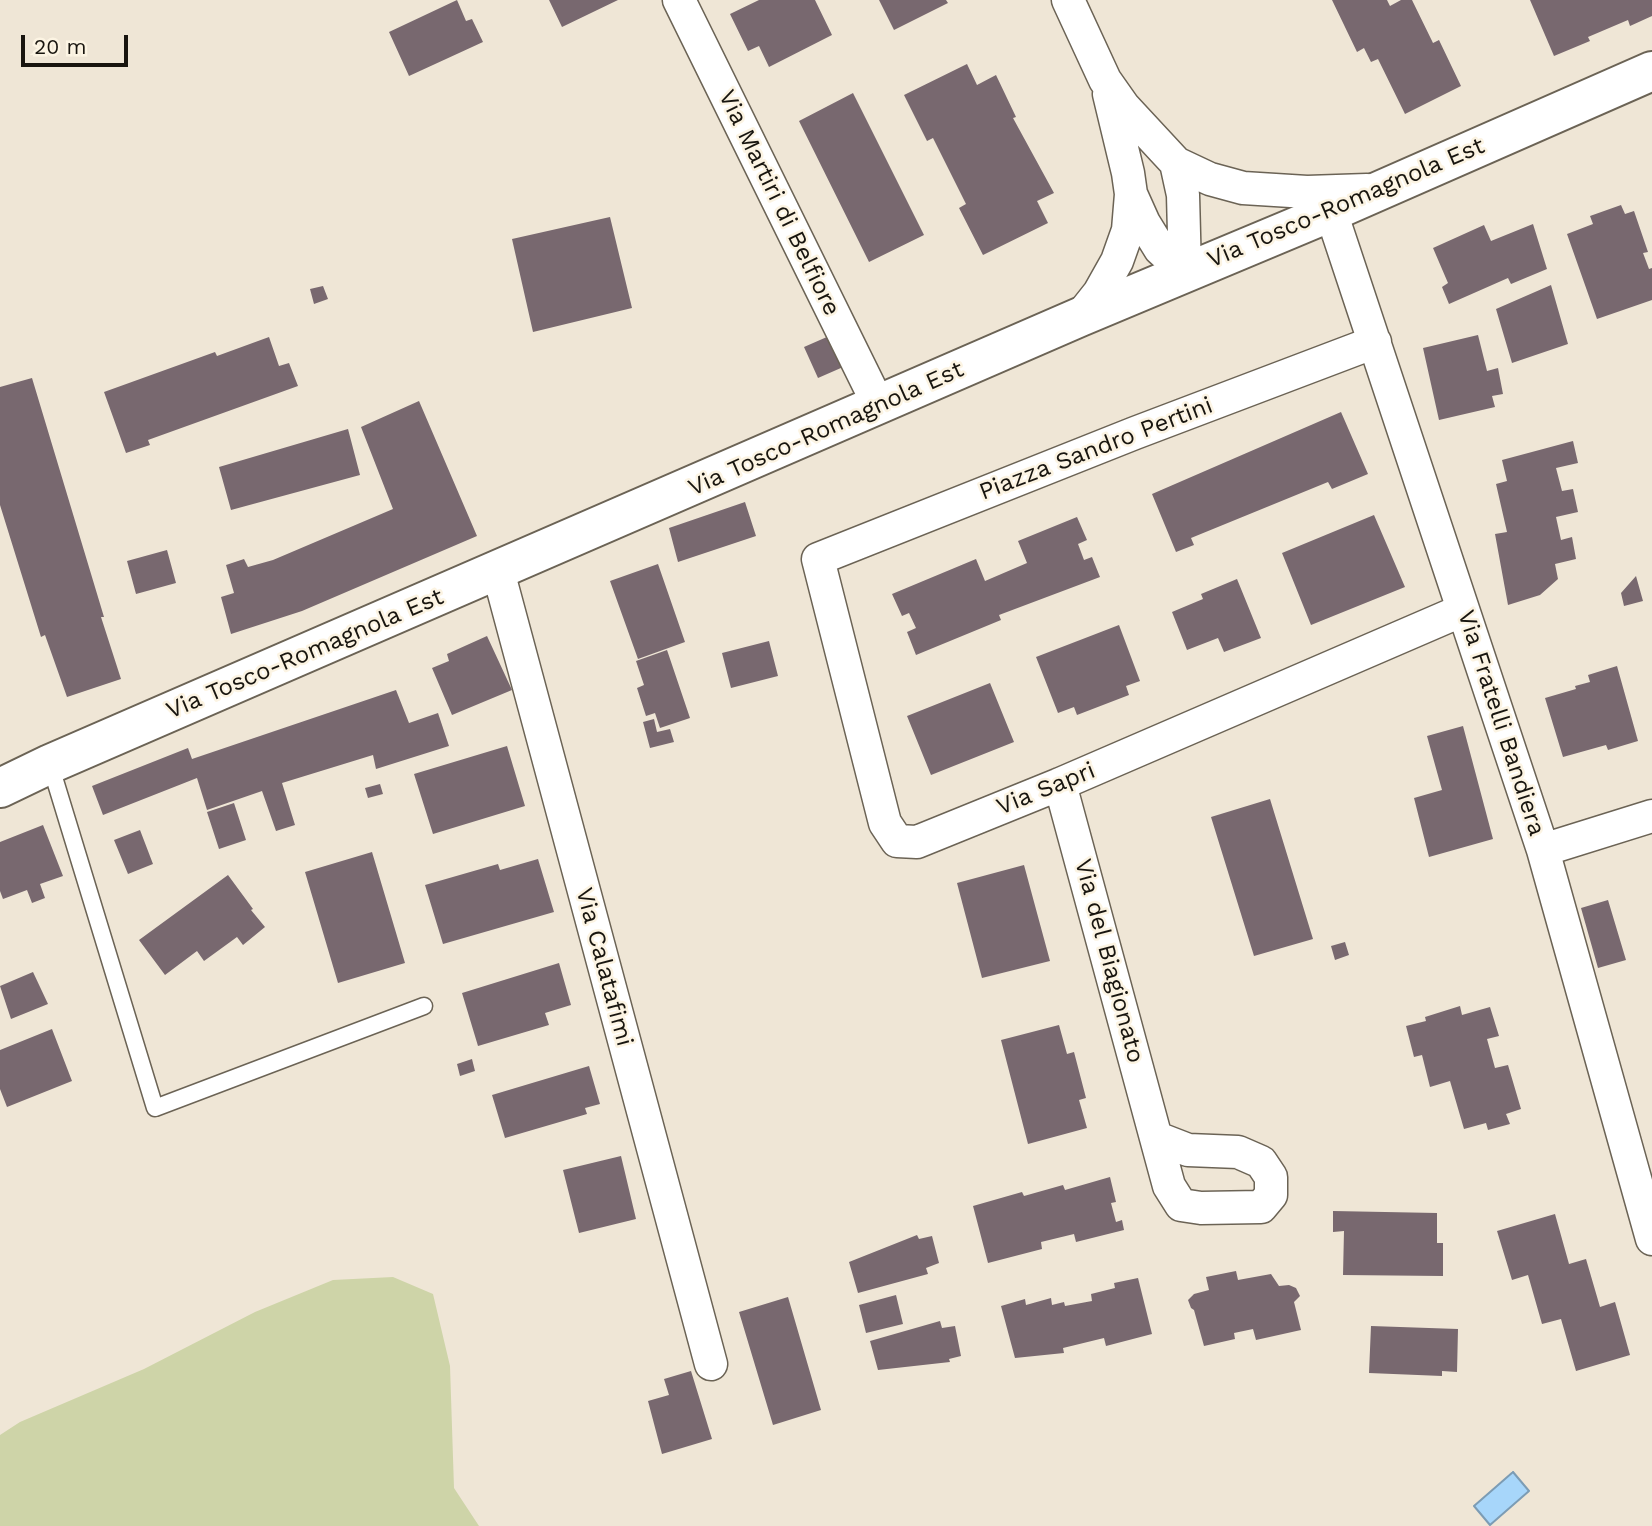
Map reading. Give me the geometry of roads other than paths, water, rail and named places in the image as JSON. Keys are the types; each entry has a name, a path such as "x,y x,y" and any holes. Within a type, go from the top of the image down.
{"main road":[{"name":"Via Tosco-Romagnola Est","path":"1,786 1652,71"}],"street":[{"name":"Via Martiri di Belfiore","path":"679,0 879,406"},
{"path":"1068,0 1105,79 1124,107 1176,163 1210,179 1244,188 1307,192 1354,189 1379,191"},
{"path":"1080,317 1100,293 1128,230 1131,194 1128,173 1105,79"},
{"path":"1176,163 1183,195 1185,272"},
{"path":"1131,194 1160,249 1185,272"},
{"name":"Via Fratelli Bandiera","path":"1331,212 1543,850 1652,1239"},
{"name":"Piazza Sandro Pertini","path":"818,559 1122,438 1375,342"},
{"name":"Via Sapri","path":"818,559 885,823 897,841 917,842 1060,784 1463,610"},
{"name":"Via Calatafimi","path":"498,571 711,1364"},
{"name":"Via del Biagionato","path":"1060,784 1157,1138"},
{"path":"1543,850 1652,816"}],"lane":[{"path":"50,764 155,1108 424,1006"}],"water":[{"path":"1513,1472 1529,1491 1490,1525 1474,1506"}]}
